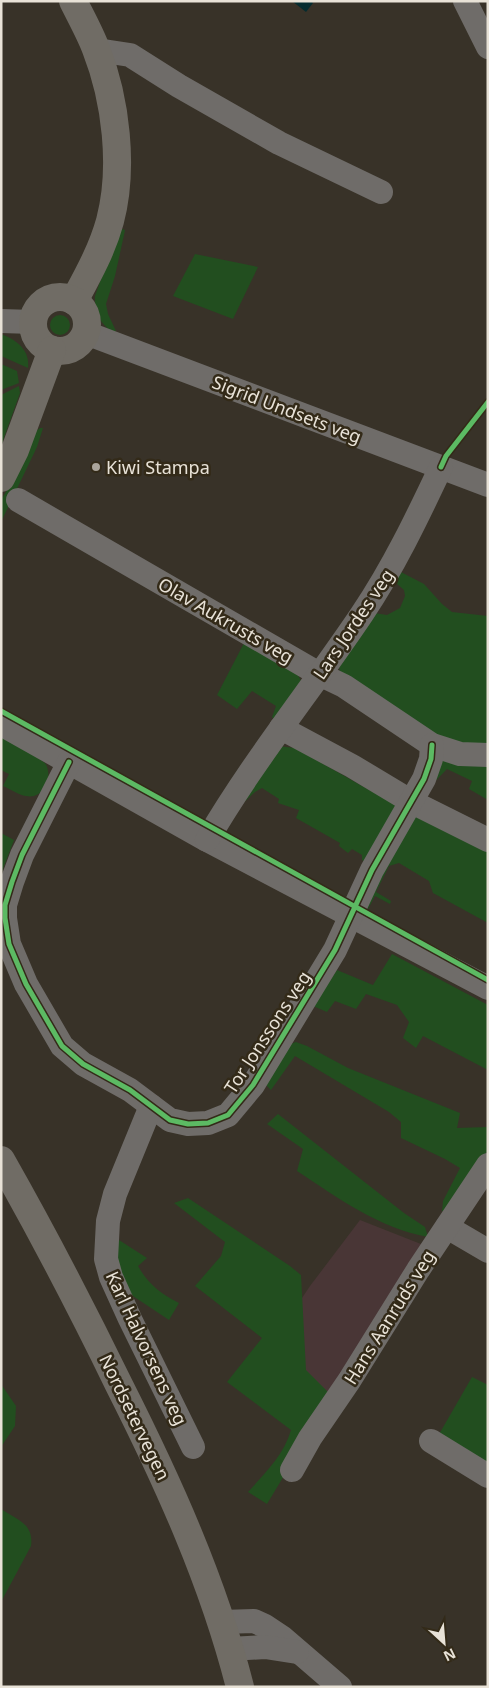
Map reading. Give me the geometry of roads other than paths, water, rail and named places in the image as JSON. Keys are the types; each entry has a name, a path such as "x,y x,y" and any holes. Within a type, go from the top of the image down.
{"main road":[{"path":"73,1 97,50 114,120 117,177 110,220 99,252 74,301"},
{"path":"65,297 74,301 82,308 86,318 86,333 81,342 75,347 64,351 44,347 33,331 36,311 44,302 54,298 65,297"},
{"path":"1,478 15,450 52,350"},
{"name":"Nordsetervegen","path":"1,1160 52,1252 135,1416 180,1512 222,1622 240,1687"}],"street":[{"path":"465,1 488,47"},
{"path":"97,50 130,55 179,86 279,143 380,192"},
{"path":"1,321 33,322"},
{"name":"Sigrid Undsets veg","path":"86,333 488,485"},
{"name":"Lars Jordes veg","path":"207,840 220,817 281,728 362,614 393,564 421,511 441,467"},
{"name":"Olav Aukrusts veg","path":"18,500 344,686 432,745 460,754 488,755"},
{"path":"1,724 207,840 488,988"},
{"path":"281,728 352,766 412,802 488,840"},
{"path":"351,915 372,870 424,779 432,758 432,745"},
{"name":"Tor Jonssons veg","path":"69,762 22,855 12,882 5,905 9,944 26,984 62,1046 83,1064 130,1090 170,1120 188,1124 208,1123 228,1115 253,1084 288,1029 335,950 351,915"},
{"name":"Karl Halvorsens veg","path":"151,1106 115,1194 108,1221 106,1259 111,1277 126,1312 193,1446"},
{"name":"Hans Aanruds veg","path":"292,1470 310,1438 349,1381 488,1165"},
{"path":"447,1227 488,1251"},
{"path":"431,1441 488,1476"},
{"path":"222,1622 254,1621 265,1626 283,1638 340,1687"},
{"path":"230,1649 265,1647 297,1652"}],"water":[{"path":"292,1 311,1 313,3 306,12"}],"place":[{"name":"Kiwi Stampa","path":"96,467"}]}
